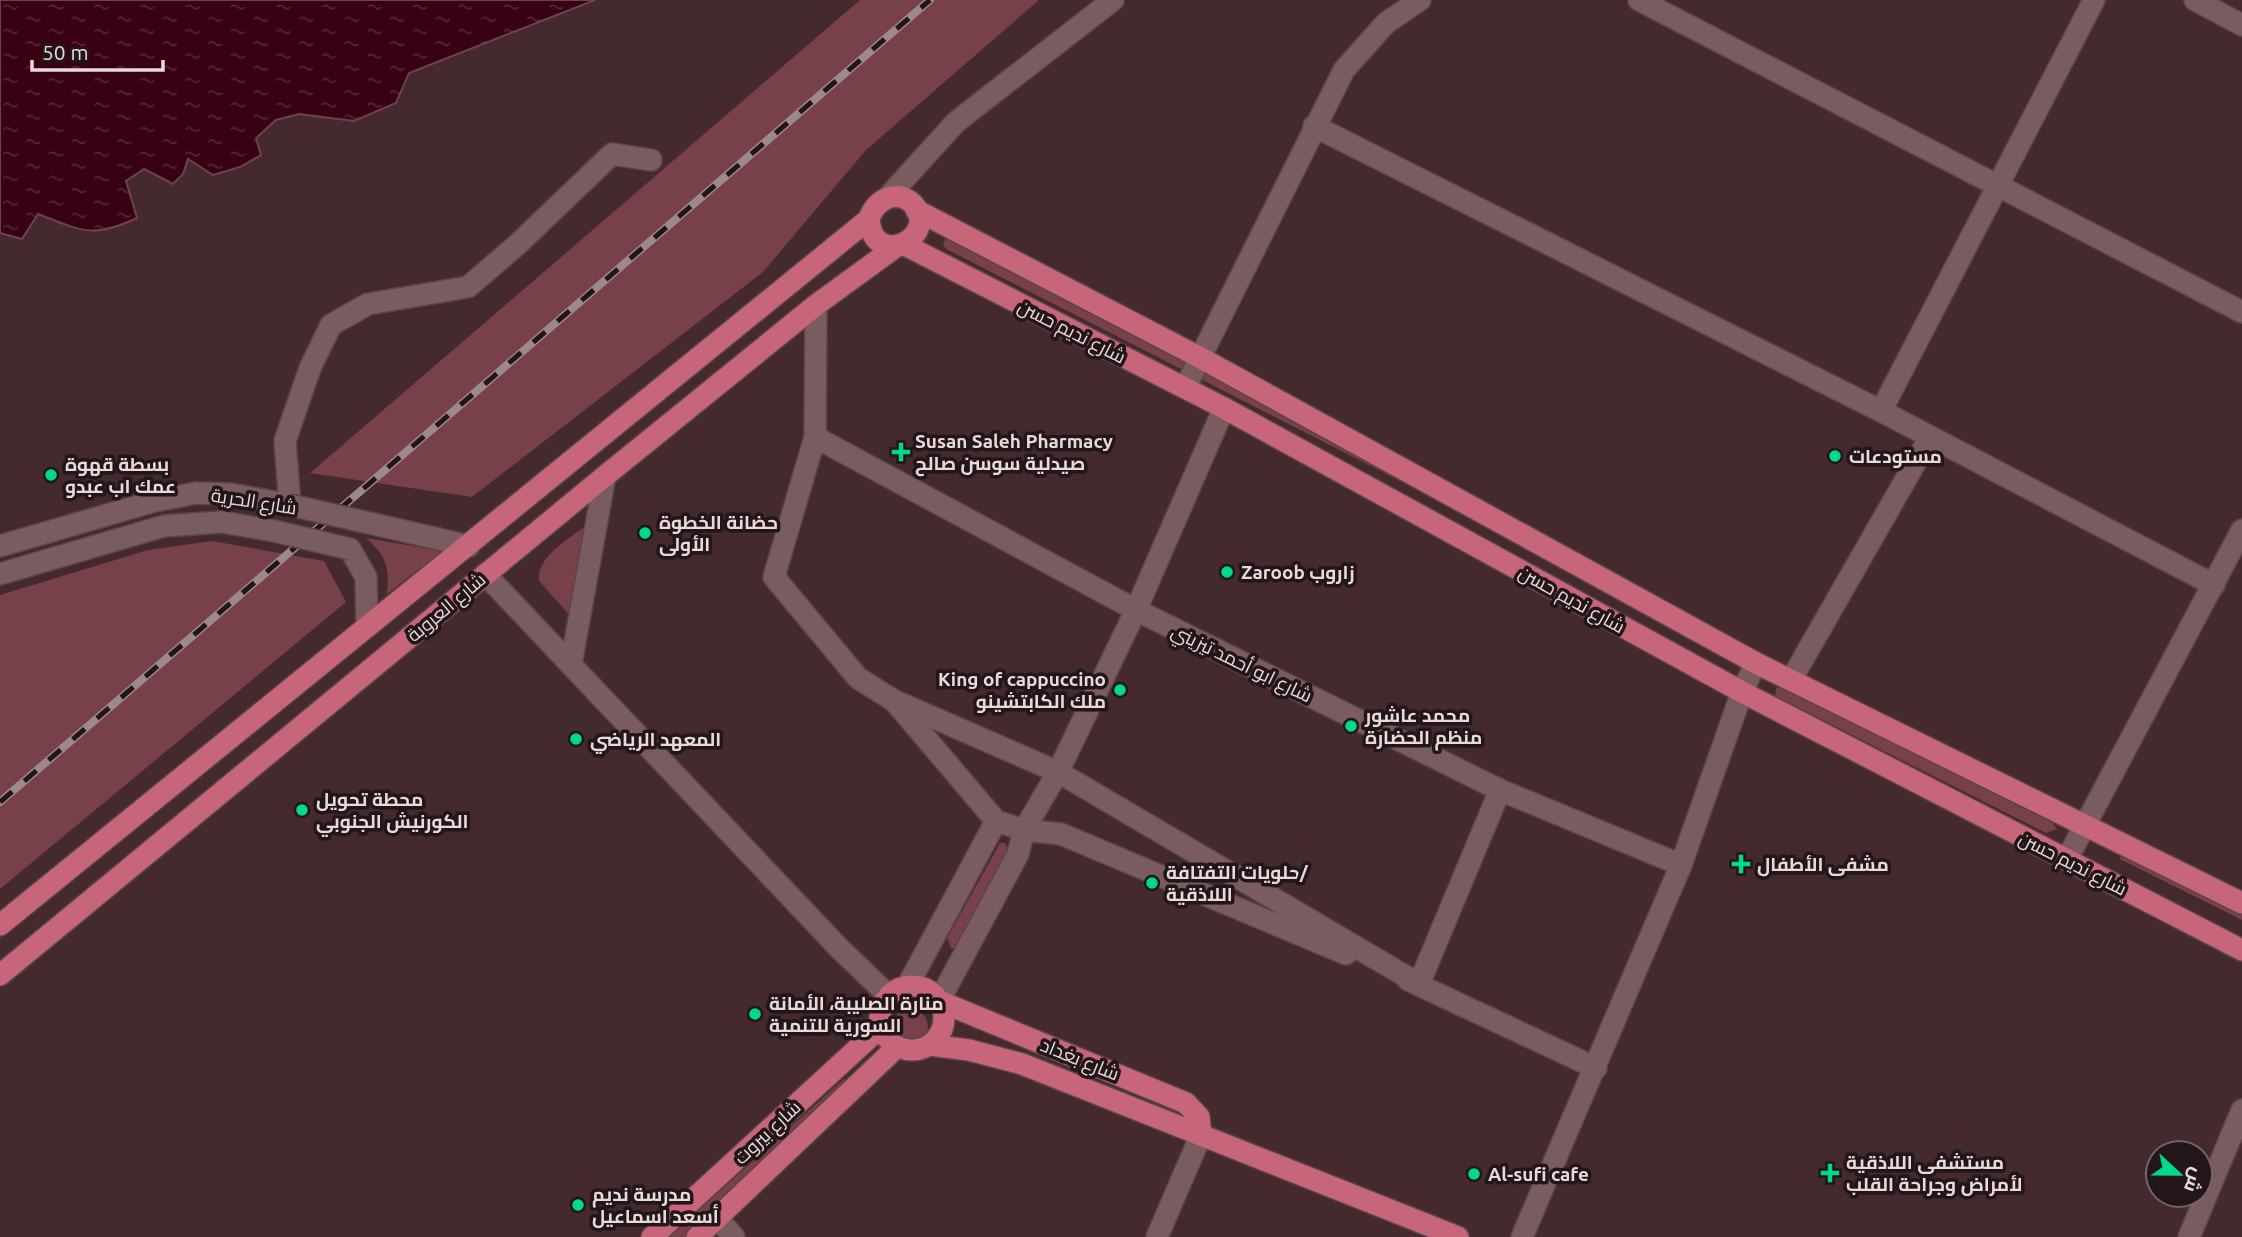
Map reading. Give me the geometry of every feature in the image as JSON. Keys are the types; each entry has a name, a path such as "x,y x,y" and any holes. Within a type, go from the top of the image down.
{"main road":[{"path":"887,198 905,199 916,210"},
{"name":"شارع العروبة","path":"0,925 869,219 877,204 887,198"},
{"name":"شارع نديم حسن","path":"916,210 1199,357 1756,663 2242,903"},
{"name":"شارع العروبة","path":"0,975 485,574 816,305 916,234 919,226 916,210"},
{"path":"869,219 873,235 879,241 900,245"},
{"name":"شارع نديم حسن","path":"900,245 1224,408 1742,692 2242,950"},
{"path":"925,989 939,1002 944,1020 937,1039 930,1045 914,1051 897,1047 884,1035 881,1010 898,991 925,989"},
{"name":"شارع بغداد","path":"939,1002 1186,1103 1199,1116 1201,1135"},
{"name":"شارع بيروت","path":"652,1237 881,1027"},
{"name":"شارع بغداد","path":"930,1045 995,1055 1458,1237"},
{"name":"شارع بيروت","path":"697,1237 897,1047"}],"street":[{"path":"887,198 956,122 1112,0"},
{"path":"1185,388 1344,70 1386,23 1420,0"},
{"path":"1639,0 2242,312"},
{"path":"1881,411 2094,0"},
{"path":"2194,0 2242,25"},
{"path":"1314,126 1881,411 2214,585"},
{"path":"290,505 285,441 310,368 331,325 368,304 468,287 518,244 612,154 652,160"},
{"path":"916,210 918,164"},
{"path":"816,305 815,437 774,577 858,678 893,700 1058,772 1419,984"},
{"path":"939,1002 1018,854 1024,830 1058,772 1136,611 1224,408"},
{"path":"1791,680 1930,436"},
{"name":"شارع ابو أحمد تيزيني","path":"815,437 1136,611 1500,790 1681,865"},
{"path":"571,664 605,476"},
{"name":"شارع الحرية","path":"0,546 155,501 196,493 231,494 290,505 469,546"},
{"name":"شارع الحرية","path":"0,575 164,526 222,522 274,531 350,550 366,577 367,627"},
{"path":"2067,859 2242,530"},
{"path":"485,574 839,948 898,991 996,821"},
{"path":"1522,1237 1681,865 1742,692 1756,663"},
{"path":"893,700 996,821 1024,830 1061,834 1419,984 1596,1069"},
{"path":"1419,984 1500,790"},
{"path":"2189,1237 2242,1110"},
{"path":"1157,1237 1201,1135"},
{"path":"718,1218 734,1237"}],"shaded area":[{"path":"860,0 1039,0 866,150 763,272 472,497 310,473"},
{"path":"945,239 954,240 1725,636 1502,533 948,250 943,246"},
{"path":"593,521 573,619 539,581 539,572 558,546"},
{"path":"366,538 442,551 387,594 388,576 385,563"},
{"path":"212,541 324,561 346,602 0,889 0,595 148,550"},
{"path":"1782,685 2052,822 2057,829 2046,833 1775,696 1776,689"},
{"path":"1000,843 1005,843 1010,852 957,949 951,948 947,938"},
{"path":"2121,852 2242,908 2242,920 2120,859"},
{"path":"910,1009 923,1014 928,1027 923,1040 910,1045 897,1040 892,1027 897,1014"},
{"path":"844,1079 849,1080 850,1086 685,1237 669,1237"}],"water":[{"path":"0,0 595,0 409,73 396,103 354,121 299,114 276,120 256,138 261,155 240,167 213,175 188,159 183,174 173,184 144,169 126,181 137,218 122,225 109,229 87,230 38,214 22,239 0,233"}],"railway":[{"path":"0,802 930,0"}],"place":[{"name":"Susan Saleh Pharmacy صيدلية سوسن صالح","path":"901,452"},
{"name":"مستودعات","path":"1835,456"},
{"name":"بسطة قهوة عمك اب عبدو","path":"51,475"},
{"name":"حضانة الخطوة الأولى","path":"645,533"},
{"name":"Zaroob زاروب","path":"1227,572"},
{"name":"King of cappuccino ملك الكابتشينو","path":"1120,690"},
{"name":"محمد عاشور منظم الحضارة","path":"1351,726"},
{"name":"المعهد الرياضي","path":"576,739"},
{"name":"محطة تحويل الكورنيش الجنوبي","path":"302,810"},
{"name":"مشفى الأطفال","path":"1741,864"},
{"name":"حلويات التفتافة/ اللاذقية","path":"1152,883"},
{"name":"منارة الصليبة، الأمانة السورية للتنمية","path":"755,1014"},
{"name":"مستشفى اللاذقية لأمراض وجراحة القلب","path":"1830,1173"},
{"name":"Al-sufi cafe","path":"1474,1174"},
{"name":"مدرسة نديم أسعد اسماعيل","path":"578,1205"}]}
